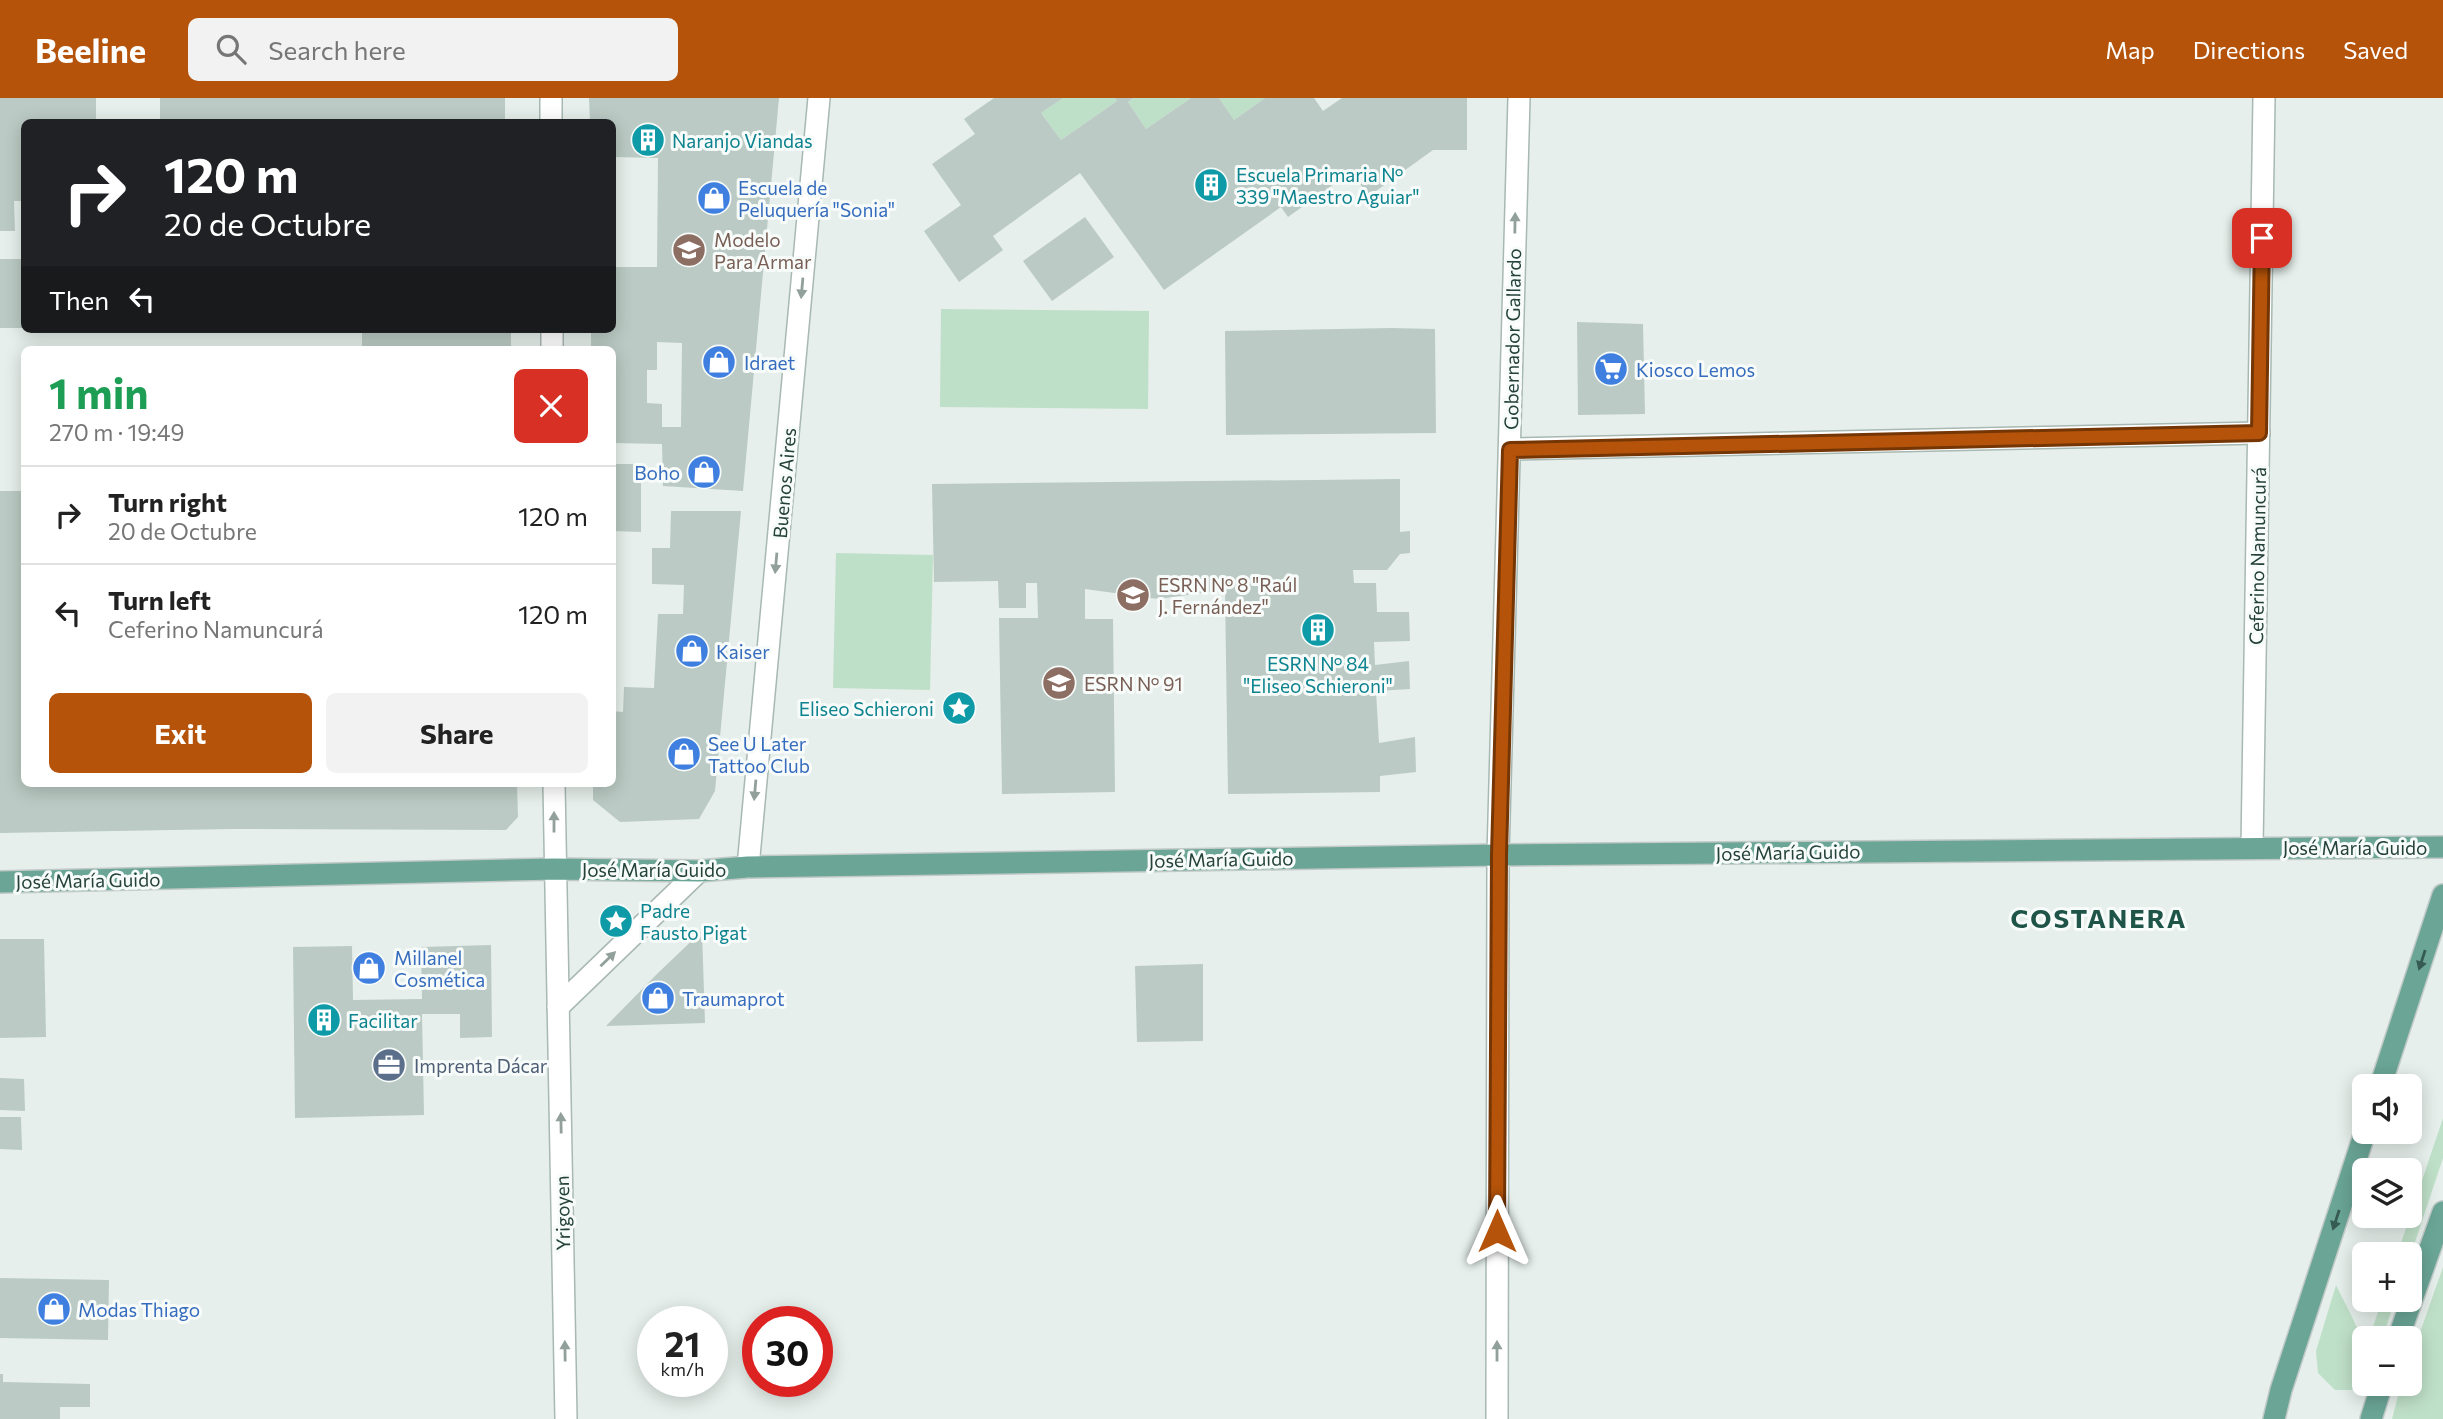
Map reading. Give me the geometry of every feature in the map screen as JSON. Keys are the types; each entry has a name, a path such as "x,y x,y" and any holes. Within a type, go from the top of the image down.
{"main road":[{"name":"José María Guido","path":"0,882 554,869 699,871 748,867 1499,855 2252,847 2443,848"},
{"path":"2384,1074 2443,895"},
{"path":"2274,1419 2361,1144"},
{"path":"2403,1326 2443,1212"},
{"path":"2371,1419 2378,1396"}],"street":[{"path":"551,98 551,119"},
{"name":"Buenos Aires","path":"748,867 819,98"},
{"name":"Gobernador Gallardo","path":"1497,1419 1499,855 1519,98"},
{"name":"Ceferino Namuncurá","path":"2252,847 2264,98"},
{"path":"1510,450 2259,433"},
{"name":"Yrigoyen","path":"554,787 566,1419"},
{"path":"558,1007 699,871"}],"green space":[{"path":"1063,98 1115,98 1117,101 1061,140 1041,113"},
{"path":"1133,98 1191,98 1146,129 1128,102"},
{"path":"1219,98 1265,98 1234,120"},
{"path":"941,309 1149,311 1148,409 940,407"},
{"path":"836,553 933,555 930,690 833,688"},
{"path":"2443,1118 2443,1158 2422,1221 2422,1181"},
{"path":"2406,1228 2420,1228 2415,1242 2401,1242"},
{"path":"2443,1267 2443,1419 2392,1419 2398,1396 2422,1396 2422,1327"},
{"path":"2336,1285 2356,1326 2352,1326 2352,1390 2335,1390 2318,1373 2316,1351"},
{"path":"2378,1312 2391,1312 2386,1326 2373,1326"}],"building":[{"path":"0,98 96,98 96,119 21,119 21,201 14,201 15,231 0,231"},
{"path":"160,98 505,98 505,119 160,119"},
{"path":"589,98 779,98 743,491 663,486 662,444 616,443 616,346 591,346 591,333 616,333 616,267 657,267 658,158 616,157 616,119 590,119","holes":["657,342 682,343 681,427 662,427 662,404 647,403 647,370 657,370"]},
{"name":"Escuela Primaria Nº 339 \"Maestro Aguiar\"","path":"994,98 1063,98 1041,113 1061,140 1117,101 1115,98 1133,98 1128,102 1146,129 1191,98 1219,98 1234,120 1265,98 1314,98 1323,111 1342,98 1467,98 1467,150 1433,150 1369,196 1351,172 1288,217 1281,207 1164,290 1080,173 993,236 1003,250 959,282 924,231 961,205 932,164 975,134 964,119"},
{"path":"1085,217 1114,257 1052,301 1023,261"},
{"path":"0,259 21,259 21,328 0,328"},
{"name":"Kiosco Lemos","path":"1577,322 1643,324 1645,414 1578,415"},
{"path":"1435,329 1436,433 1226,435 1225,331"},
{"path":"362,333 511,333 511,346 362,346"},
{"path":"616,464 641,464 641,532 616,531"},
{"name":"ESRN Nº 84 \"Eliseo Schieroni\"","path":"1400,479 1400,532 1410,531 1410,553 1400,554 1387,570 1353,570 1354,583 1376,583 1377,612 1409,612 1410,641 1374,642 1375,665 1409,661 1410,689 1376,691 1379,743 1415,737 1416,772 1380,776 1380,792 1228,794 1225,590 1158,599 1085,589 1085,619 1113,619 1115,792 1002,794 999,618 1038,618 1037,583 1026,583 1026,608 999,608 998,581 934,582 932,484"},
{"path":"0,491 21,491 21,787 517,787 518,817 506,830 231,829 0,833"},
{"path":"671,511 741,511 715,791 699,819 620,822 593,800 593,787 616,787 616,711 623,712 624,687 654,688 658,614 683,614 684,585 652,584 652,548 670,548"},
{"path":"702,931 705,1023 606,1026 658,973"},
{"path":"0,939 44,939 46,1037 0,1038"},
{"path":"491,945 492,1037 460,1038 460,1014 422,1014 424,1115 295,1118 293,947 352,946 353,1000 422,999 421,947"},
{"path":"1203,964 1203,1041 1137,1042 1135,966"},
{"path":"0,1078 24,1079 25,1111 0,1110"},
{"path":"0,1117 21,1117 22,1150 0,1149"},
{"name":"Modas Thiago","path":"0,1278 109,1280 108,1340 0,1338"},
{"path":"0,1374 3,1374 3,1382 90,1384 90,1407 60,1407 60,1419 0,1419"}],"place":[{"name":"Naranjo Viandas","path":"648,140"},
{"name":"Escuela Primaria Nº 339 \"Maestro Aguiar\"","path":"1211,185"},
{"name":"Escuela de Peluquería \"Sonia\"","path":"714,198"},
{"name":"Modelo Para Armar","path":"689,250"},
{"name":"Idraet","path":"719,362"},
{"name":"Kiosco Lemos","path":"1611,369"},
{"name":"Boho","path":"704,472"},
{"name":"ESRN Nº 8 \"Raúl J. Fernández\"","path":"1133,595"},
{"name":"ESRN Nº 84 \"Eliseo Schieroni\"","path":"1318,630"},
{"name":"Kaiser","path":"692,651"},
{"name":"ESRN Nº 91","path":"1059,683"},
{"name":"Eliseo Schieroni","path":"959,708"},
{"name":"See U Later Tattoo Club","path":"684,754"},
{"name":"Padre Fausto Pigat","path":"616,921"},
{"name":"Millanel Cosmética","path":"369,968"},
{"name":"Traumaprot","path":"658,998"},
{"name":"Facilitar","path":"324,1020"},
{"name":"Imprenta Dácar","path":"389,1065"},
{"name":"Modas Thiago","path":"54,1309"}],"district":[{"name":"COSTANERA","path":"2099,917"}],"route":[{"path":"1497,1231 1499,855 1510,450 2259,433 2262,238"}]}
